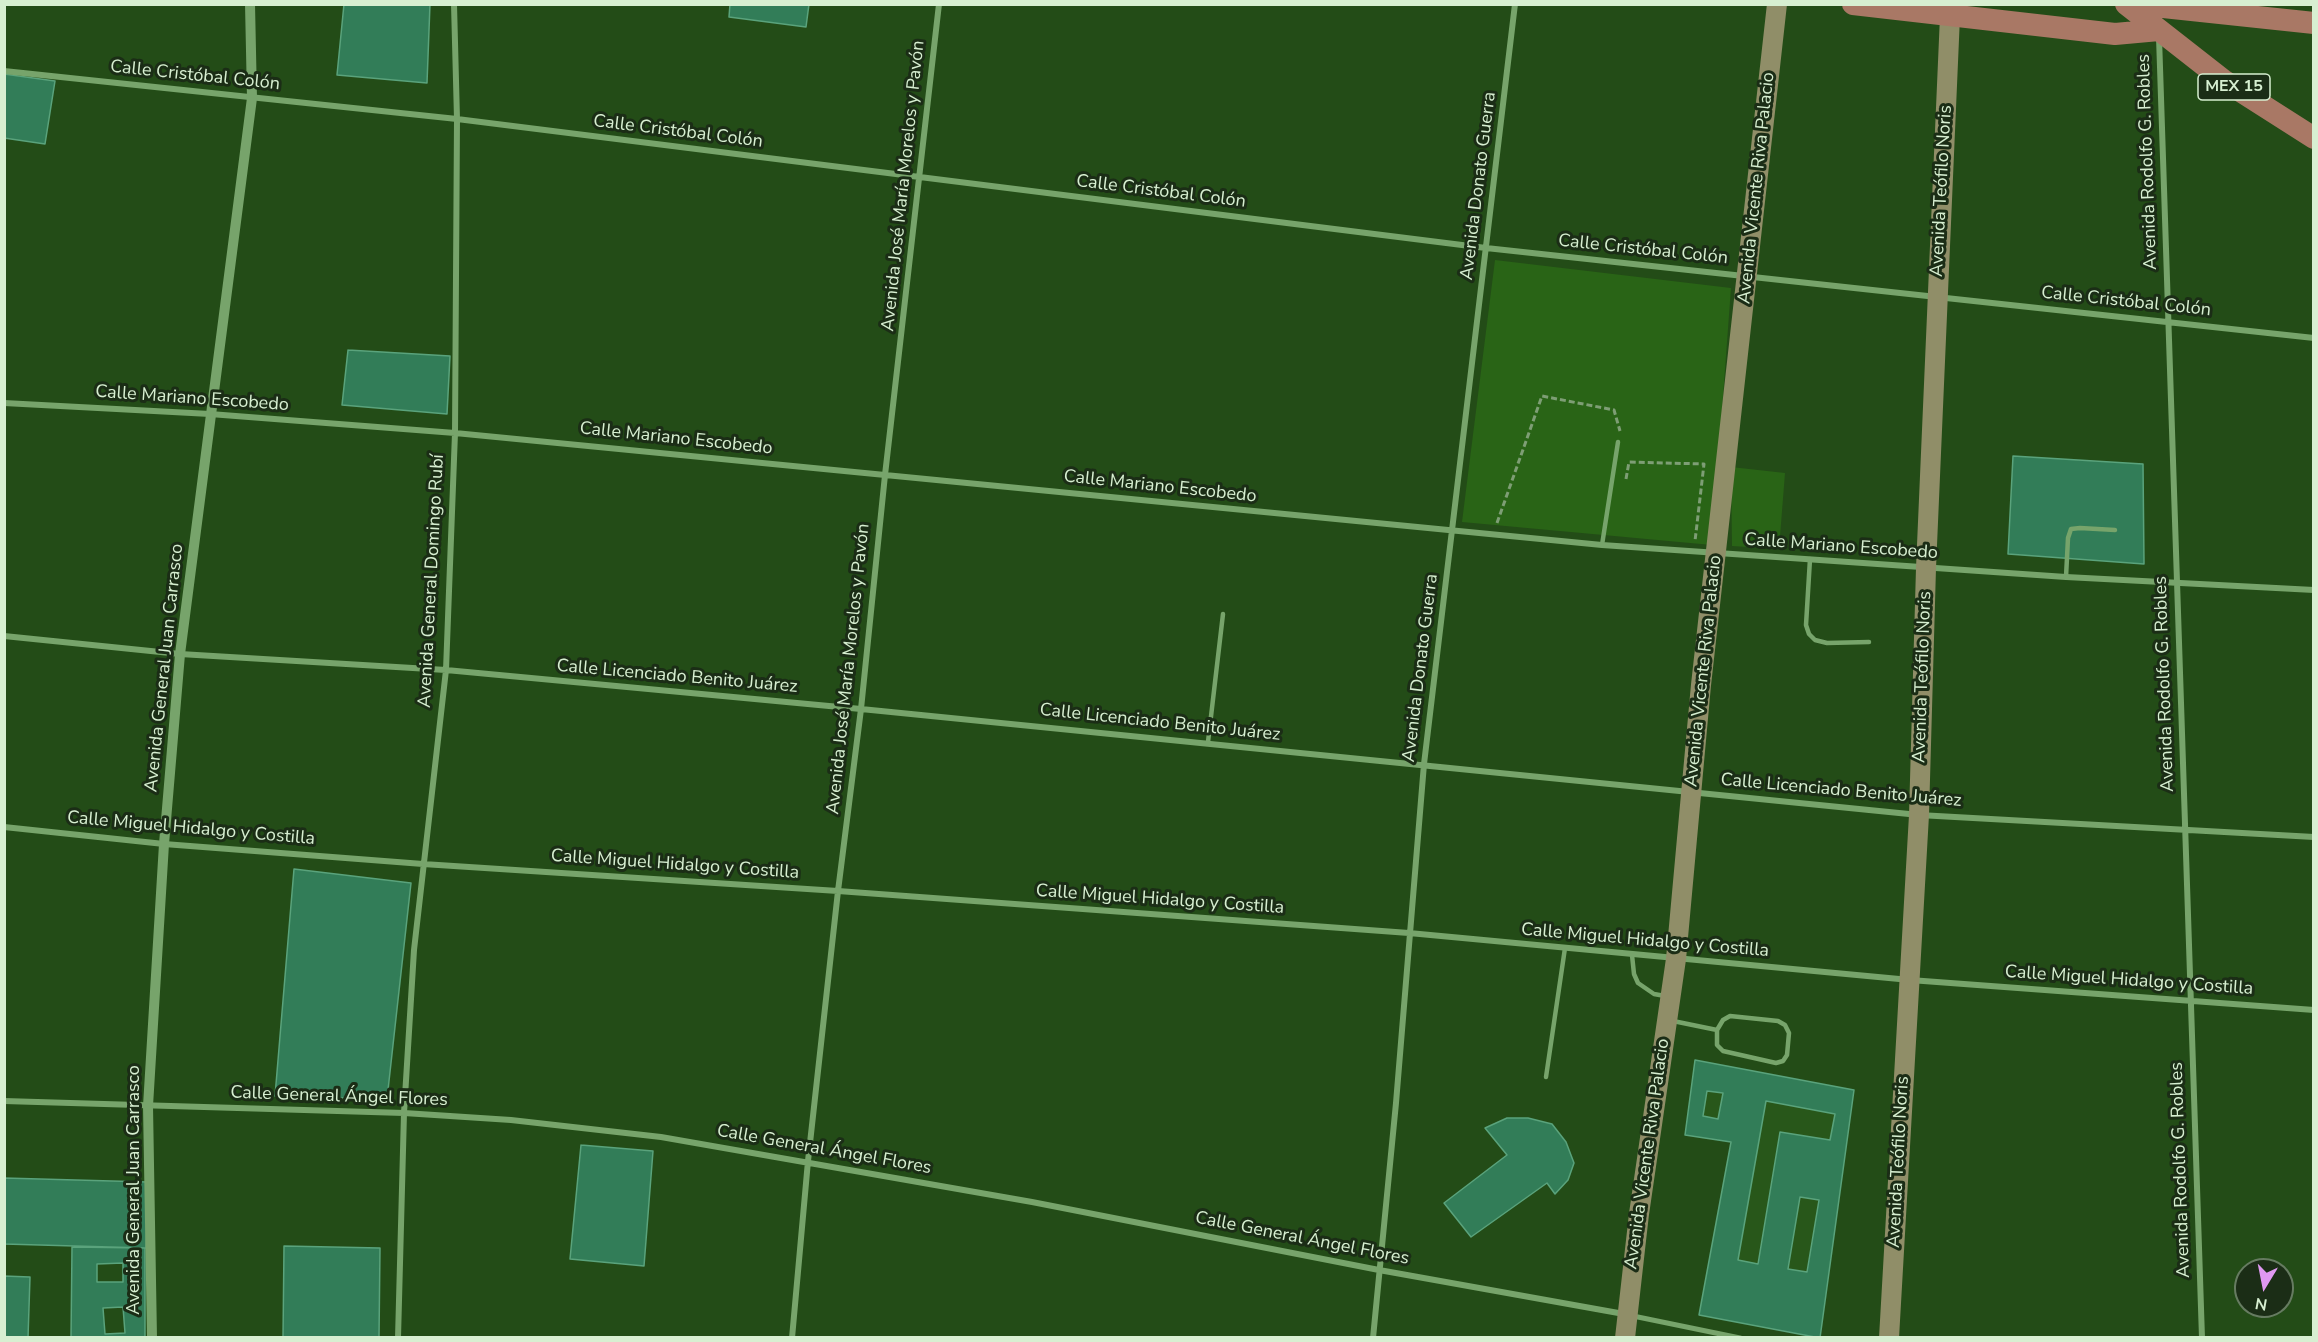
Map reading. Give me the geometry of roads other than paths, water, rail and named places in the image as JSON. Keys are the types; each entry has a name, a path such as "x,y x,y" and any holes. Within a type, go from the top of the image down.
{"main road":[{"name":"Avenida Vicente Riva Palacio","path":"1625,1338 1639,1214 1676,959 1701,685 1777,4"},
{"path":"1853,4 2115,34 2157,14"},
{"name":"MEX 15","path":"2126,4 2157,14 2223,80 2313,138"},
{"path":"2134,4 2157,14 2313,23"},
{"name":"Avenida Teófilo Noris","path":"1889,1338 1919,815 1926,568 1950,16"}],"street":[{"name":"Avenida General Juan Carrasco","path":"152,1338 148,1106 164,844 180,654 252,98 250,4"},
{"name":"Avenida General Domingo Rubí","path":"398,1338 404,1113 414,950 446,670 455,433 457,120 453,4"},
{"name":"Avenida José María Morelos y Pavón","path":"792,1338 808,1161 861,709 885,475 921,177 939,4"},
{"name":"Avenida Donato Guerra","path":"1373,1338 1396,1103 1424,764 1515,4"},
{"name":"Avenida Rodolfo G. Robles","path":"2157,14 2202,1338"},
{"name":"Calle Cristóbal Colón","path":"4,71 457,120 1486,248 2313,338"},
{"name":"Calle Mariano Escobedo","path":"4,403 210,414 455,433 1602,545 2066,577 2313,590"},
{"name":"Calle Licenciado Benito Juárez","path":"4,636 180,654 446,670 1208,742 1919,815 2313,837"},
{"name":"Calle Miguel Hidalgo y Costilla","path":"4,827 164,844 423,864 838,891 1409,933 1910,980 2313,1010"},
{"name":"Calle General Ángel Flores","path":"4,1101 404,1113 511,1120 661,1137 1032,1202 1379,1270 1627,1315"},
{"path":"1627,1315 1740,1338"}],"lane":[{"path":"1602,545 1621,442"},
{"path":"2066,577 2068,538 2071,529 2115,530"},
{"path":"1810,560 1806,625 1809,634 1815,640 1827,643 1869,642"},
{"path":"1208,742 1223,614"},
{"path":"1546,1077 1565,948"},
{"path":"1632,955 1634,974 1638,982 1654,994 1671,997"},
{"path":"1730,1016 1778,1021 1785,1025 1789,1033 1787,1055 1783,1061 1776,1063 1723,1051 1718,1045 1717,1030 1723,1020 1730,1016"},
{"path":"1667,1020 1717,1030"}]}
